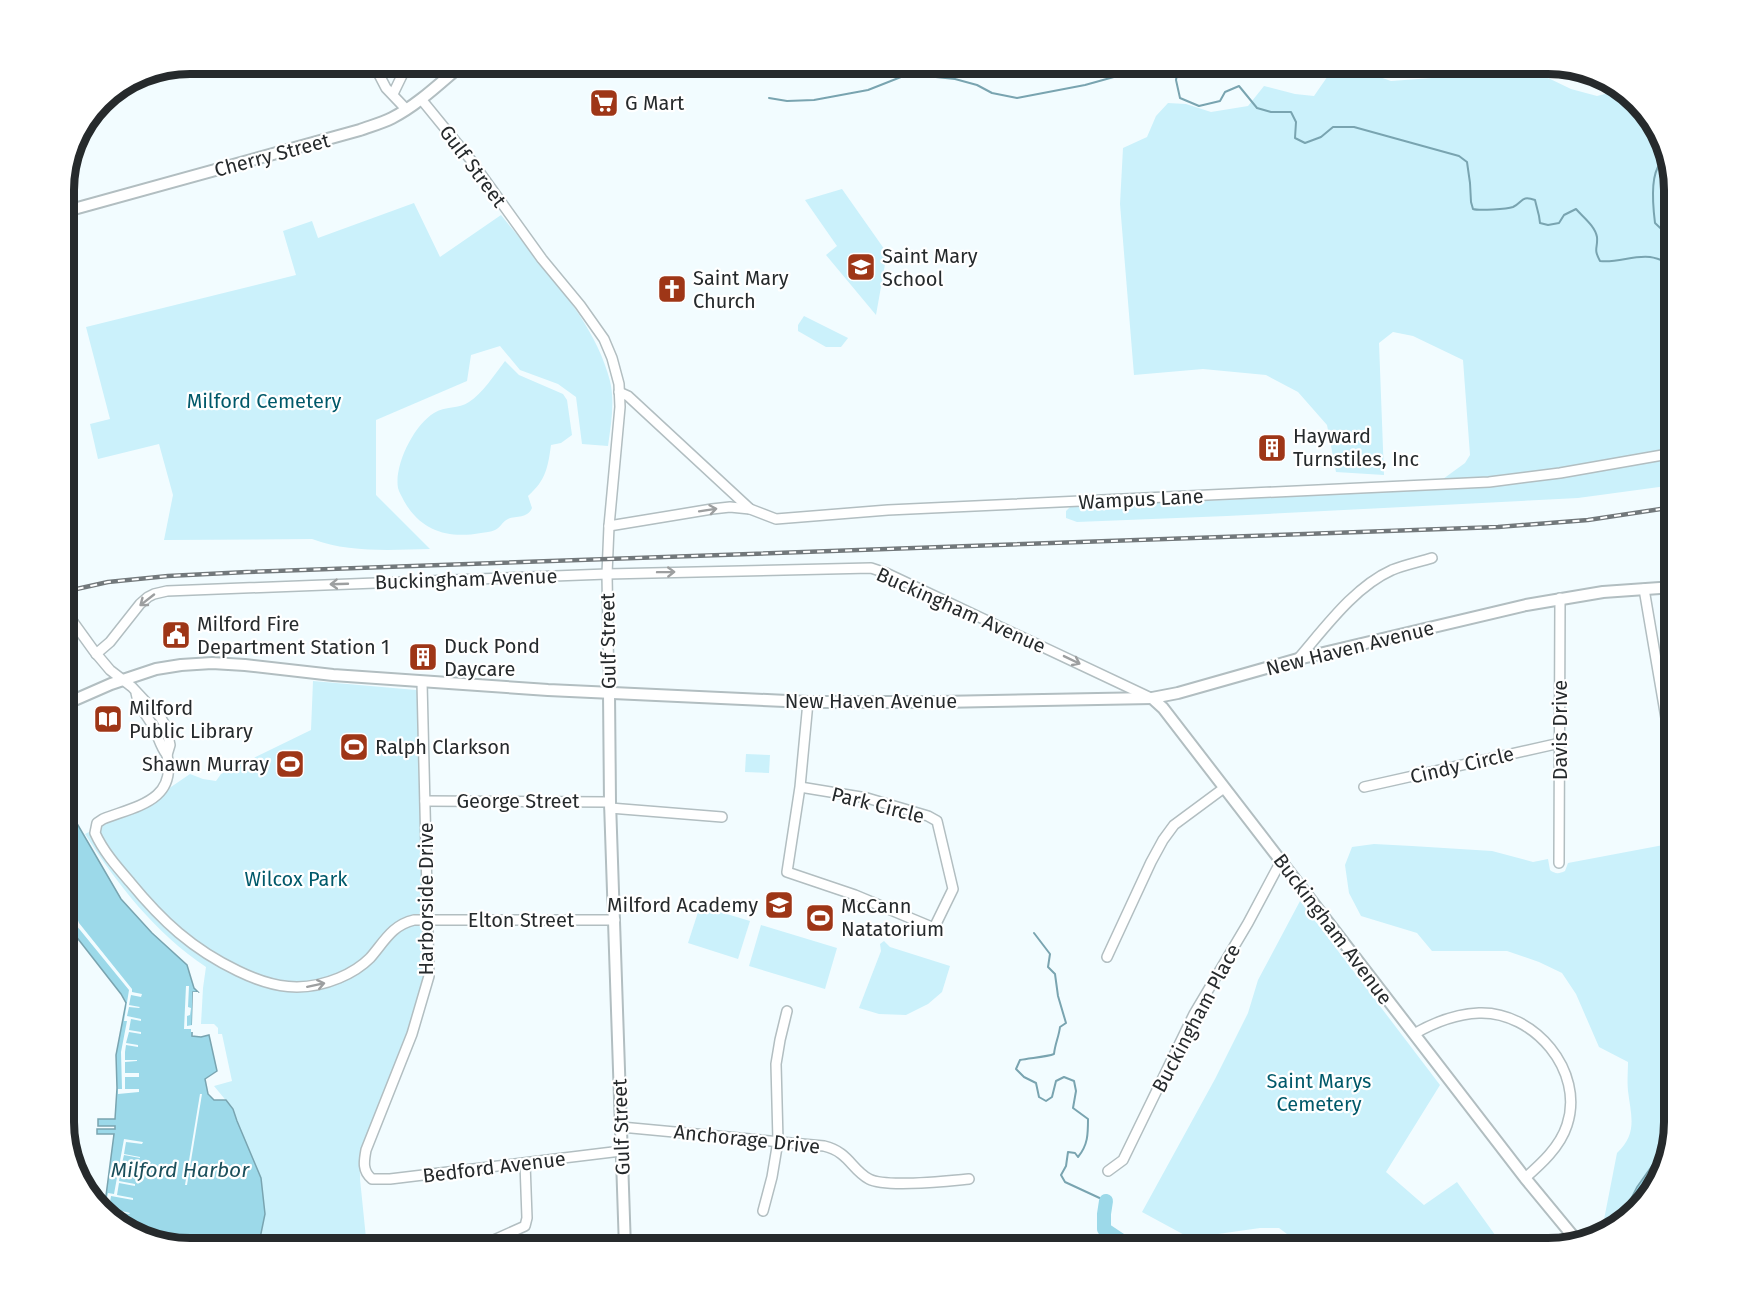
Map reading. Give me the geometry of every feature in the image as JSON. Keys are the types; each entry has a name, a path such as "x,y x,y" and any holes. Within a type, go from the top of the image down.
{"main road":[{"name":"Cherry Street","path":"74,210 360,130 392,118 421,99 451,74"},
{"name":"New Haven Avenue","path":"74,700 156,669 212,663 245,664 333,675 422,682 808,702 1152,698 1178,693 1298,659 1526,604 1603,592 1664,588"},
{"name":"Gulf Street","path":"609,693 610,805 625,1238"},
{"name":"Buckingham Avenue","path":"1152,698 1161,705 1525,1178 1572,1235"}],"street":[{"path":"378,74 383,84 406,109"},
{"path":"393,94 403,74"},
{"name":"Gulf Street","path":"421,99 470,159 537,252 576,299 604,339 612,358 620,392 620,407 609,526 609,693"},
{"path":"620,392 628,396 750,509"},
{"name":"Wampus Lane","path":"609,526 730,507 750,509 776,519 888,510 1489,482 1560,473 1664,455"},
{"path":"1298,659 1344,607 1371,584 1392,570 1432,558"},
{"name":"Buckingham Avenue","path":"96,654 110,642 140,604 154,594 167,591 608,574 864,568 877,570 1152,698"},
{"path":"1644,589 1664,706"},
{"name":"Davis Drive","path":"1559,863 1560,598"},
{"path":"74,623 110,670 124,680"},
{"name":"Elton Street","path":"124,680 136,693 138,703 156,731 161,747 167,755 169,776 162,791 145,802 103,819 97,823 95,833 106,852 135,889 179,935 204,954 258,981 294,988 318,986 355,970 397,926 414,920 615,920"},
{"name":"Harborside Drive","path":"368,1176 364,1169 366,1150 412,1034 428,980 422,682"},
{"path":"800,787 808,702"},
{"name":"Cindy Circle","path":"1364,787 1560,743"},
{"name":"Park Circle","path":"800,787 867,798 928,816 937,821 953,889 934,928 855,895 787,872 800,787"},
{"path":"1107,957 1151,862 1168,832 1224,788"},
{"name":"George Street","path":"425,801 610,805 722,817"},
{"name":"Buckingham Place","path":"1108,1171 1122,1160 1194,1014 1248,923 1281,861"},
{"path":"763,1211 778,1141 776,1064 787,1011"},
{"path":"1414,1034 1459,1015 1498,1014 1533,1031 1553,1050 1567,1078 1570,1090 1568,1125 1548,1156 1525,1178"},
{"name":"Anchorage Drive","path":"621,1127 829,1147 842,1153 870,1179 887,1183 969,1179"},
{"name":"Bedford Avenue","path":"368,1176 374,1179 390,1179 621,1151"},
{"path":"498,1238 525,1226 527,1218 525,1163"}],"green space":[{"path":"1329,74 1371,74 1391,81 1461,74 1541,74 1571,89 1597,96 1611,92 1635,113 1644,125 1660,160 1664,190 1664,486 1578,498 1077,522 1066,518 1066,511 1072,505 1229,500 1340,491 1432,487 1465,463 1470,455 1463,360 1413,336 1393,332 1379,343 1384,475 1336,472 1327,425 1298,392 1266,375 1203,369 1134,375 1120,204 1123,148 1147,137 1156,116 1168,103 1186,104 1211,112 1248,106 1264,86 1314,96"},
{"path":"842,189 887,253 876,315 826,255 837,246 805,200"},
{"name":"Milford Cemetery","path":"414,203 440,257 501,215 564,293 592,336 603,358 610,381 612,413 608,446 582,444 576,397 558,384 520,370 500,346 471,355 467,381 376,420 376,495 430,549 355,549 312,539 164,540 173,495 159,444 98,459 90,424 110,419 86,327 296,275 283,231 312,221 318,238"},
{"path":"804,316 848,338 841,347 826,347 798,331 798,325"},
{"path":"505,361 519,375 563,394 567,400 572,435 561,443 551,445 545,473 528,496 532,508 527,514 508,519 490,532 469,535 447,533 427,526 411,511 398,488 399,468 407,446 419,427 434,413 461,406 479,394"},
{"name":"Wilcox Park","path":"313,681 417,691 424,974 404,1042 361,1153 360,1179 366,1238 260,1238 265,1214 233,1109 214,1086 232,1081 222,1034 218,1034 218,1028 214,1024 201,1024 206,967 154,924 110,871 85,834 111,821 130,815 190,774 216,781 221,774 311,730"},
{"path":"746,754 770,755 769,773 745,772"},
{"path":"1374,844 1492,851 1533,862 1548,859 1550,870 1555,873 1565,871 1568,863 1664,845 1663,1136 1657,1159 1629,1203 1603,1223 1617,1153 1624,1146 1632,1124 1628,1062 1599,1047 1576,994 1562,973 1507,951 1432,951 1417,933 1361,916 1349,893 1345,865 1352,847"},
{"name":"Saint Marys Cemetery","path":"1300,901 1440,1085 1386,1172 1424,1205 1457,1182 1497,1238 1403,1238 1401,1236 1397,1238 1288,1238 1287,1234 1279,1228 1260,1228 1190,1238 1142,1212 1215,1079 1248,1013 1258,980"},
{"path":"700,906 750,921 738,959 688,943"},
{"path":"761,925 837,948 825,989 749,966"},
{"path":"884,941 890,947 950,966 942,992 928,1004 906,1015 879,1014 859,1008 881,951 880,944"}],"water":[{"name":"Milford Harbor","path":"74,819 121,899 152,933 187,965 194,988 198,992 193,992 192,1036 209,1035 217,1071 205,1079 208,1094 214,1100 226,1100 233,1109 261,1178 265,1214 260,1238 190,1238 167,1235 145,1229 132,1222 105,1201 114,1134 97,1134 97,1129 115,1129 115,1126 98,1126 98,1119 115,1119 116,1055 126,1003 75,935"},
{"path":"1657,1159 1648,1179 1629,1203"}],"pier":[{"path":"74,910 79,923 132,989 132,992 142,994 141,997 131,995 129,1005 140,1007 129,1007 127,1016 141,1019 141,1021 131,1019 129,1030 141,1032 141,1034 129,1032 126,1043 138,1045 138,1047 126,1045 125,1052 125,1060 137,1061 125,1062 125,1073 139,1073 139,1077 125,1077 125,1089 139,1089 139,1092 118,1094 118,1089 122,1089 121,1052 127,1021 124,1021 129,990 76,925"},
{"path":"186,986 189,986 188,1007 191,1008 190,1015 187,1016 187,1026 192,1025 193,992 198,992 195,1032 191,1032 191,1029 184,1029"},
{"path":"200,1094 202,1094 187,1185 185,1185"},
{"path":"124,1139 143,1142 142,1144 126,1142 124,1154 140,1158 124,1155 121,1167 138,1170 137,1172 121,1169 119,1181 135,1184 135,1186 119,1183 117,1195 133,1198 133,1200 111,1196 110,1204 106,1201 108,1193 114,1194"}],"waterway":[{"path":"769,98 787,101 814,100 868,90 901,77 926,76 955,79 977,85 992,93 1017,98 1085,85 1125,74"},
{"path":"1177,74 1180,98 1199,106 1220,101 1225,92 1239,86 1257,108 1271,112 1291,112 1296,122 1295,138 1305,143 1321,137 1333,127 1354,127 1459,156 1467,162 1473,209 1510,208 1525,199 1535,200 1540,223 1548,225 1559,223 1564,215 1576,209 1596,233 1596,251 1600,261 1638,257 1650,257 1664,261"},
{"path":"1661,164 1655,176 1653,192 1655,223 1664,232"},
{"path":"1034,933 1050,954 1048,967 1055,974 1058,996 1066,1023 1060,1027 1054,1054 1020,1060 1016,1069 1024,1077 1036,1083 1039,1097 1046,1101 1052,1097 1056,1081 1064,1077 1074,1081 1076,1091 1073,1108 1088,1119 1086,1144 1078,1157 1075,1153 1068,1152 1066,1166 1061,1175 1065,1182 1106,1201"},
{"path":"1106,1201 1104,1229 1118,1238"}],"railway":[{"path":"74,590 108,582 247,572 1498,527 1588,520 1664,509"}],"place":[{"name":"G Mart","path":"604,103"},
{"name":"Saint Mary School","path":"861,267"},
{"name":"Saint Mary Church","path":"672,289"},
{"name":"Hayward Turnstiles, Inc","path":"1272,448"},
{"name":"Milford Fire Department Station 1","path":"176,635"},
{"name":"Duck Pond Daycare","path":"423,657"},
{"name":"Milford Public Library","path":"108,719"},
{"name":"Ralph Clarkson","path":"354,747"},
{"name":"Shawn Murray","path":"290,764"},
{"name":"Milford Academy","path":"779,905"},
{"name":"McCann Natatorium","path":"820,918"}]}
